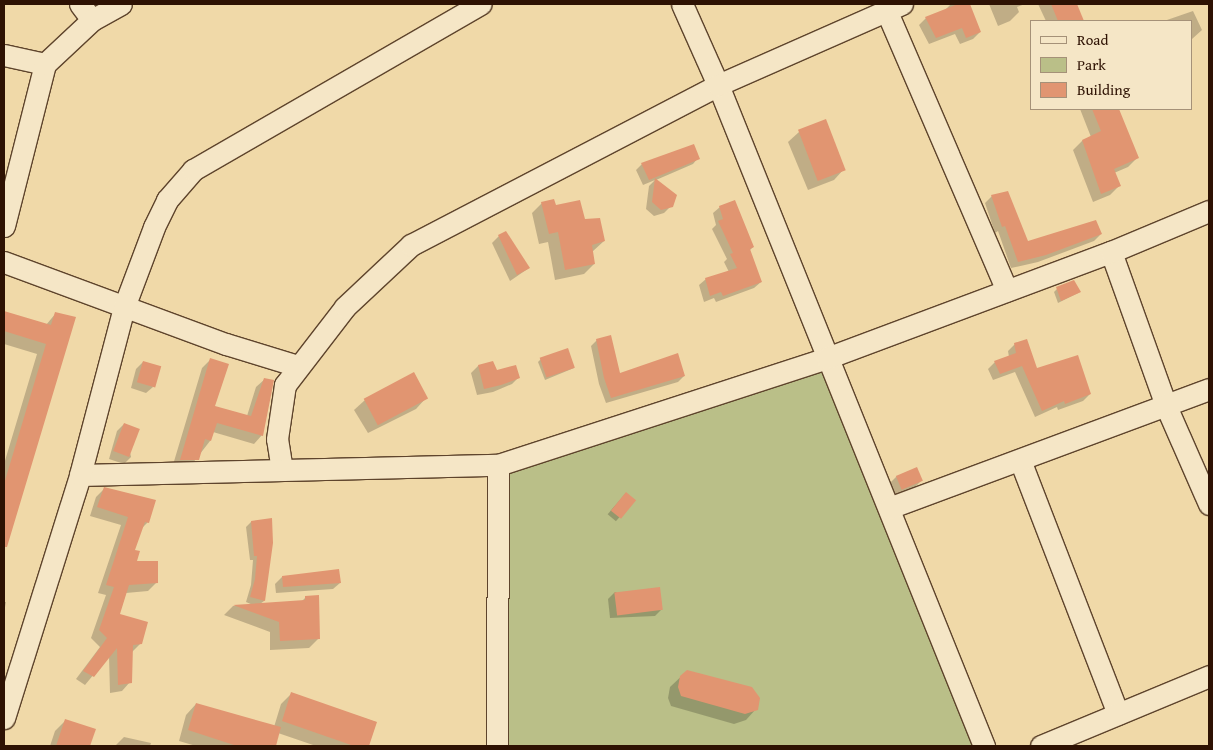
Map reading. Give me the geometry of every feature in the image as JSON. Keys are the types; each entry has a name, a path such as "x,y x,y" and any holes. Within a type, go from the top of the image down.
{"street":[{"path":"4,226 45,64 86,12 121,4"},
{"path":"4,718 80,475 124,306 154,227 167,200 193,170 481,4"},
{"path":"682,4 718,85 984,746"},
{"path":"282,470 277,439 285,385 345,307 411,245 718,85 894,8 1007,290"},
{"path":"4,55 45,64"},
{"path":"80,475 498,465 827,358 1111,252 1209,211"},
{"path":"1111,252 1166,406 1209,504"},
{"path":"4,262 226,344 298,366"},
{"path":"889,508 1209,389"},
{"path":"1020,460 1118,714"},
{"path":"497,746 498,465"},
{"path":"1041,746 1209,676"}],"green space":[{"path":"829,360 988,746 496,746 498,467"}],"building":[{"path":"958,4 970,4 981,32 966,38 962,28 936,38 925,17"},
{"path":"1051,4 1077,4 1084,20 1058,20"},
{"path":"1092,110 1119,110 1139,158 1114,169 1121,186 1101,194 1082,140 1101,131"},
{"path":"826,119 846,170 818,181 798,130"},
{"path":"694,144 700,159 649,180 641,163"},
{"path":"655,178 677,195 673,207 661,210 652,202"},
{"path":"1008,191 1028,241 1096,220 1102,234 1046,255 1018,262 1005,226 1002,227 991,195"},
{"path":"554,199 556,205 580,200 585,219 600,218 605,241 592,245 595,264 565,270 558,232 549,234 541,202"},
{"path":"735,200 754,247 750,249 762,282 723,296 721,292 710,296 705,278 737,268 730,254 733,253 718,221 723,219 719,206"},
{"path":"506,231 530,268 517,275 498,235"},
{"path":"1074,280 1081,292 1061,301 1056,287"},
{"path":"4,311 51,325 55,312 76,317 7,547 4,547 4,484 46,344 4,331"},
{"path":"611,335 620,373 678,353 685,376 611,398 604,378 596,339"},
{"path":"1027,339 1037,368 1078,355 1091,394 1065,404 1064,401 1042,411 1022,366 1000,374 994,361 1016,353 1014,343"},
{"path":"568,348 575,368 546,378 540,358"},
{"path":"210,358 229,364 215,406 251,416 264,378 274,380 263,436 217,423 211,441 205,439 199,460 180,460"},
{"path":"143,361 161,366 155,387 137,382"},
{"path":"493,361 497,370 516,365 520,378 484,389 478,365"},
{"path":"414,372 428,398 378,425 364,399"},
{"path":"124,423 140,429 129,457 113,451"},
{"path":"917,467 923,481 902,490 896,476"},
{"path":"104,487 156,500 149,523 145,522 135,550 140,551 137,561 158,561 158,583 129,585 120,614 148,622 142,644 133,645 132,683 118,685 117,648 94,677 83,671 107,638 99,630 114,587 106,585 128,517 97,507"},
{"path":"626,492 636,500 621,519 611,511"},
{"path":"272,518 273,543 265,601 250,597 255,579 257,556 254,556 251,521"},
{"path":"339,569 341,583 283,587 282,576"},
{"path":"660,587 663,610 617,615 614,593"},
{"path":"319,595 320,639 280,641 279,622 233,605 305,600 305,596"},
{"path":"687,670 752,687 760,698 758,710 745,714 681,696 678,687 680,676"},
{"path":"291,692 377,722 369,746 354,746 282,721"},
{"path":"196,703 281,727 276,746 237,746 188,730"},
{"path":"65,719 96,729 90,746 56,746"}]}
